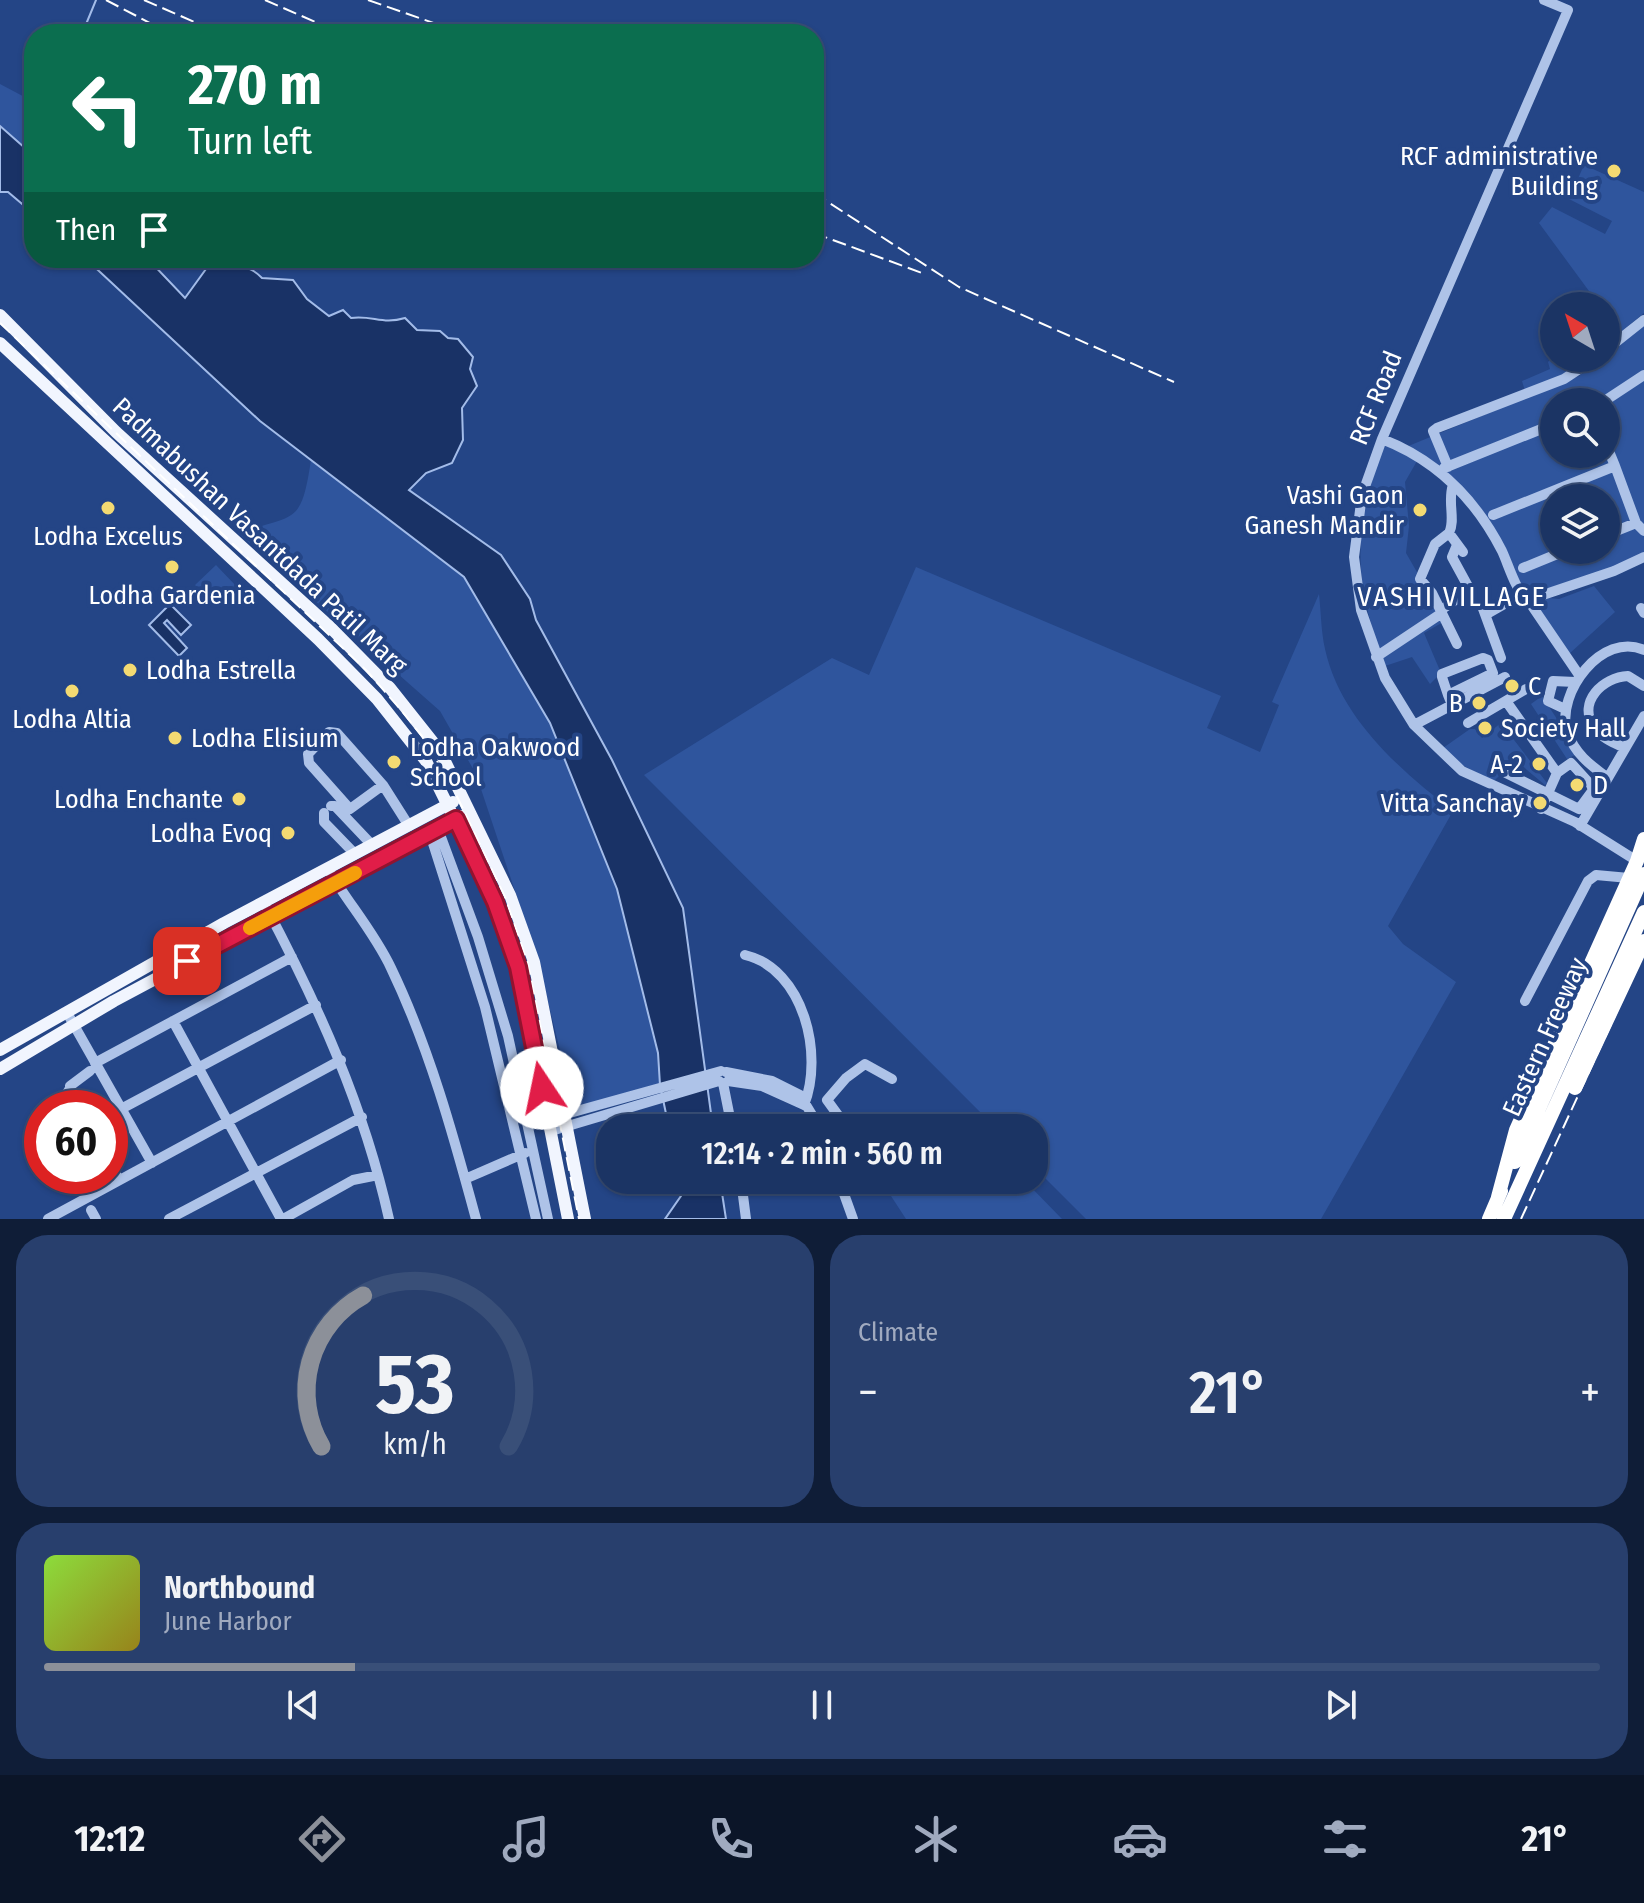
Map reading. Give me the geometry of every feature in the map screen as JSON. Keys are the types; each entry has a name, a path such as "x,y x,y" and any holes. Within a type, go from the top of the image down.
{"highway":[{"path":"1505,1201 1516,1130 1629,878 1642,867 1644,839"},
{"name":"Eastern Freeway","path":"1489,1219 1505,1201 1534,1135 1642,867"},
{"name":"Eastern Freeway","path":"1534,1135 1644,912"},
{"path":"1505,1201 1547,1145 1644,941"},
{"name":"Eastern Freeway","path":"1504,1219 1505,1201"}],"main road":[{"name":"Padmabushan Vasantdada Patil Marg","path":"0,315 87,402 330,627 390,688 440,751 510,895 534,962 585,1219"},
{"name":"Padmabushan Vasantdada Patil Marg","path":"0,343 318,639 377,699 426,761 495,902 518,967 568,1219"},
{"path":"60,401 73,388"},
{"path":"74,414 87,402"},
{"path":"0,1050 65,1010 464,797"},
{"path":"0,1069 73,1024 471,811"}],"street":[{"name":"RCF Road","path":"1544,0 1568,10 1382,439 1362,495 1354,557 1361,610 1376,657 1414,725 1462,771 1580,826 1642,867"},
{"path":"1620,339 1644,320"},
{"path":"1575,372 1433,431 1443,469 1453,485 1480,511 1525,597 1577,679"},
{"path":"1620,391 1644,375"},
{"path":"1443,469 1540,430"},
{"path":"1382,439 1443,469"},
{"path":"1493,515 1610,468"},
{"path":"1616,468 1640,527 1620,532"},
{"path":"1453,485 1448,504 1452,526 1449,533 1435,544 1420,579 1441,611 1457,644"},
{"path":"1376,657 1470,590 1452,557 1460,549 1449,533"},
{"path":"1501,658 1484,610 1614,571 1644,557"},
{"path":"1523,568 1540,561"},
{"path":"1608,778 1578,752 1567,730 1565,709 1577,679 1601,657 1636,646 1644,650"},
{"path":"1414,725 1493,673 1488,660 1483,658 1443,672 1450,700"},
{"path":"1625,748 1601,736 1588,716 1589,705 1597,688 1613,678 1628,676 1644,686"},
{"path":"1450,700 1505,677"},
{"path":"1565,709 1548,701 1553,681 1577,679"},
{"path":"1490,685 1557,773"},
{"path":"1468,723 1526,689"},
{"path":"1580,826 1644,716"},
{"path":"383,785 350,809 309,763 308,754 329,732 337,733 383,785 409,826"},
{"path":"1506,773 1549,796 1576,809 1581,807 1593,788 1570,762 1557,773 1549,796 1541,809"},
{"path":"355,854 324,822 328,810 335,806 372,845"},
{"path":"434,831 508,1037 536,1219"},
{"path":"328,869 391,966 426,1051 476,1219"},
{"path":"1525,1001 1588,881 1596,875 1629,878"},
{"path":"264,903 341,1060 362,1117 388,1218"},
{"path":"469,928 494,1041 548,1219"},
{"path":"745,955 771,966 800,1000 813,1072 804,1105"},
{"path":"69,1090 72,1081 93,1067 292,957"},
{"path":"128,1105 316,1005"},
{"path":"65,1010 93,1067 108,1090"},
{"path":"173,1021 282,1219 353,1180 378,1175"},
{"path":"494,1041 508,1037"},
{"path":"128,1175 341,1060"},
{"path":"838,1114 827,1100 846,1078 865,1064 892,1079"},
{"path":"719,1078 728,1114"},
{"path":"549,1125 719,1078 772,1081 800,1095 810,1114"},
{"path":"169,1219 362,1117"},
{"path":"128,1121 152,1163"},
{"path":"465,1179 527,1153"},
{"path":"48,1219 94,1194"},
{"path":"743,1194 746,1219"},
{"path":"844,1194 853,1219"}],"shaded area":[{"path":"0,84 24,97 24,147 0,126"},
{"path":"0,126 24,147 24,206 8,192 0,192"},
{"path":"1584,165 1644,192 1644,313 1620,333 1620,292 1590,292 1539,223 1552,207 1605,234 1612,221 1569,199"},
{"path":"96,268 156,268 185,298 207,268 247,268 262,278 293,280 307,299 329,316 343,310 351,318 390,321 405,318 417,330 440,331 448,338 458,339 473,357 470,369 477,386 462,408 463,440 452,463 426,473 409,490 501,555 530,599 536,620 612,760 683,908 711,1114 666,1114 658,1053 617,889 550,723 464,577 260,421"},
{"path":"1644,325 1644,560 1529,596 1559,599 1594,586 1615,612 1569,654 1526,596 1480,511 1406,447 1540,392 1540,468 1620,468 1620,388 1550,388 1584,372 1620,372 1620,344"},
{"path":"1543,372 1574,372 1525,391 1522,381"},
{"path":"1384,443 1417,461 1405,482 1409,526 1406,553 1445,621 1424,633 1441,673 1430,684 1412,657 1385,666 1362,580 1360,555 1366,504"},
{"path":"311,460 464,577 550,723 617,889 658,1053 660,1085 574,1107 537,957 476,774 440,711 238,533 293,514 304,496"},
{"path":"216,565 237,587 216,607 195,585"},
{"path":"916,567 1221,696 1207,728 1260,752 1279,705 1272,702 1319,594 1325,649 1344,698 1358,720 1393,760 1453,811 1388,926 1403,944 1456,982 1321,1219 1086,1219 1048,1181 1048,1114 982,1114 644,775 832,658 869,675"},
{"path":"170,604 191,625 181,635 167,620 164,623 187,648 179,656 149,625"},
{"path":"1542,696 1579,753 1567,759 1531,704"},
{"path":"1501,723 1547,783 1545,785 1515,760 1493,782 1462,765 1443,748 1470,729 1475,729 1482,738"},
{"path":"682,1194 722,1194 726,1219 665,1219"},
{"path":"1038,1194 1062,1219 906,1219 891,1196"}],"waterway":[{"path":"86,24 96,0"}],"railway":[{"path":"106,0 152,24"},
{"path":"144,0 199,24"},
{"path":"265,0 320,24"},
{"path":"368,0 436,24"},
{"path":"824,199 959,287 1174,382"},
{"path":"824,237 922,273"},
{"path":"0,323 366,670 422,736 452,786 505,897 528,964 579,1219"},
{"path":"1521,1219 1644,953"}],"slow traffic":[{"path":"250,928 355,873"}],"place":[{"name":"RCF administrative Building","path":"1614,171"},
{"name":"Lodha Excelus","path":"108,508"},
{"name":"Vashi Gaon Ganesh Mandir","path":"1420,510"},
{"name":"Lodha Gardenia","path":"172,567"},
{"name":"Lodha Estrella","path":"130,670"},
{"name":"C","path":"1512,686"},
{"name":"Lodha Altia","path":"72,691"},
{"name":"B","path":"1479,703"},
{"name":"Society Hall","path":"1485,728"},
{"name":"Lodha Elisium","path":"175,738"},
{"name":"Lodha Oakwood School","path":"394,762"},
{"name":"A-2","path":"1539,764"},
{"name":"D","path":"1577,785"},
{"name":"Lodha Enchante","path":"239,799"},
{"name":"Vitta Sanchay","path":"1540,803"},
{"name":"Lodha Evoq","path":"288,833"}],"district":[{"name":"VASHI VILLAGE","path":"1452,596"}],"route":[{"path":"187,961 456,819 495,902 518,967 542,1088"}]}
